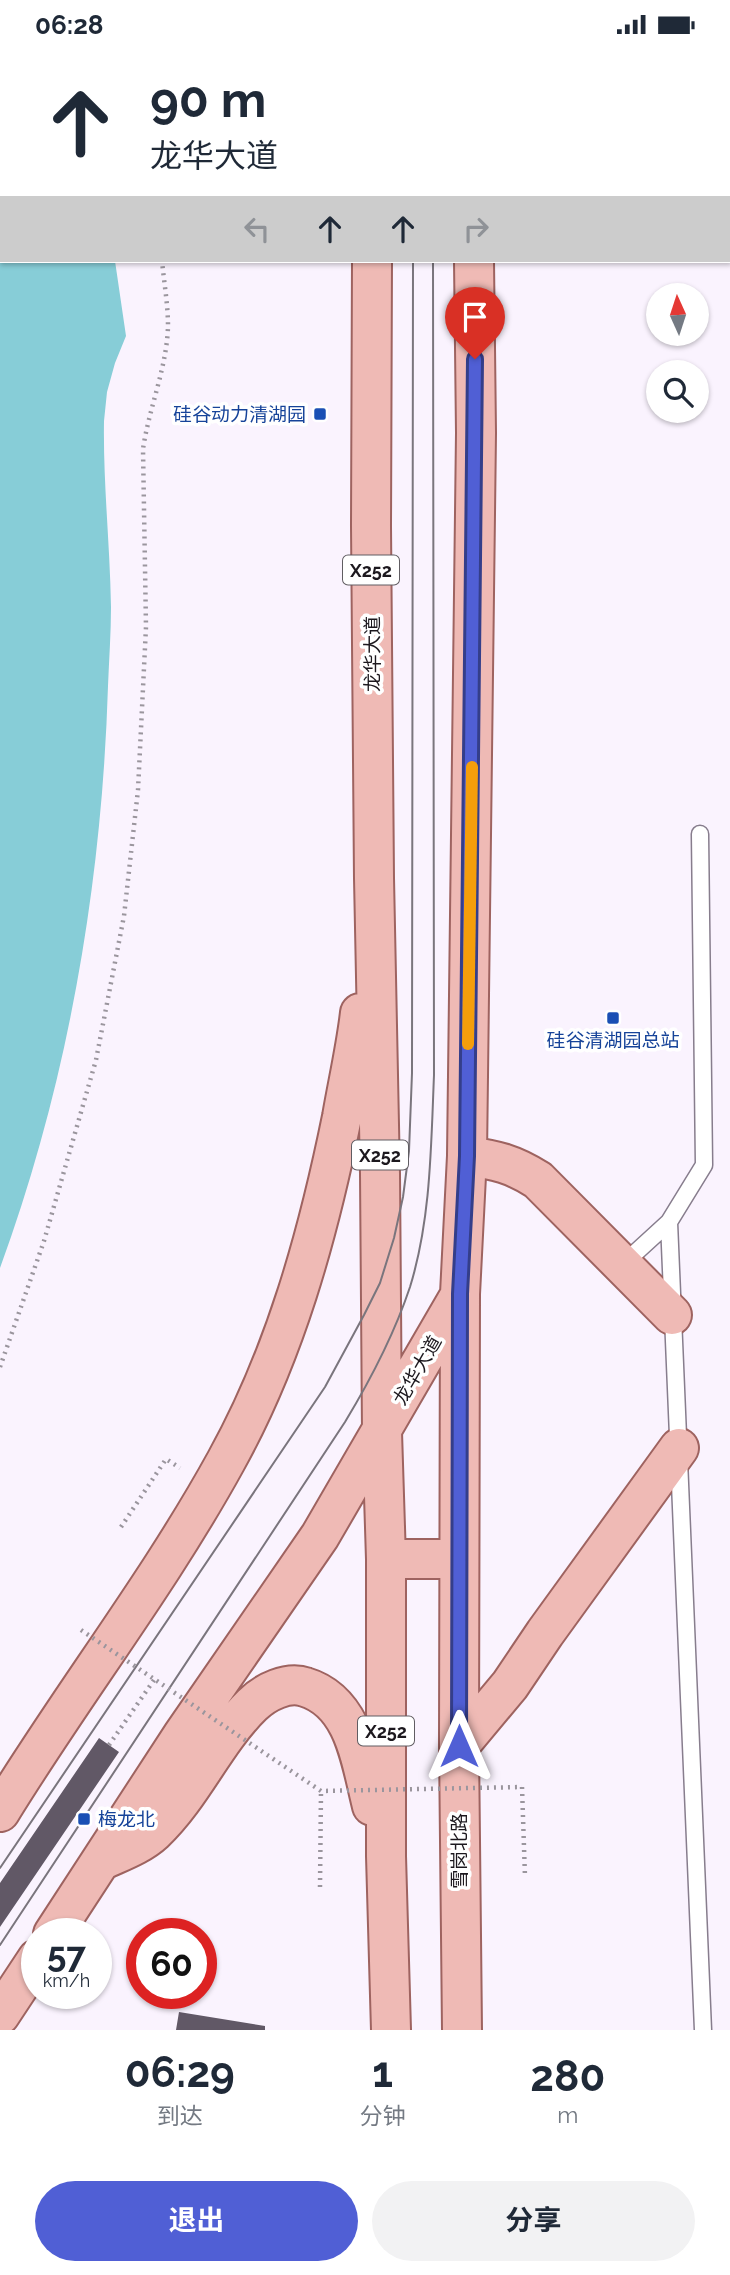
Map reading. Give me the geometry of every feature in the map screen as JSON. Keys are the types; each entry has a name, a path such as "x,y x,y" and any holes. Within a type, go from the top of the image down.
{"main road":[{"name":"龙华大道","path":"372,263 374,878 382,1432"},
{"name":"龙华大道","path":"64,1918 182,1736 320,1536 460,1294 467,1156 476,433 474,263"},
{"name":"龙华大道","path":"0,1812 157,1577 226,1461 248,1419 291,1313 325,1195 345,1101 359,1025 374,878"},
{"path":"467,1156 516,1166 538,1180 673,1315"},
{"name":"雪岗北路","path":"460,1294 461,2030"},
{"name":"X252","path":"382,1432 386,1559 386,1856 391,2030"},
{"path":"459,1746 510,1685 679,1448"},
{"path":"386,1559 459,1559"},
{"path":"101,1861 151,1835 192,1787 252,1705 268,1693 295,1685 325,1696 335,1703 343,1715 355,1745 386,1856"},
{"path":"0,2015 21,1983"}],"lane":[{"path":"622,1265 669,1222 704,1165 700,834"},
{"path":"669,1222 703,2030"}],"path":[{"path":"0,1367 44,1241 96,1060 124,916 138,790 146,627 143,449 168,327 162,263"},
{"path":"121,1527 166,1459 186,1471"},
{"path":"73,1640 88,1619"},
{"path":"80,1630 321,1791 522,1787 525,1877"},
{"path":"109,1745 154,1680"},
{"path":"320,1887 321,1791"}],"water":[{"path":"0,263 115,263 126,336 107,392 104,421 111,627 98,834 89,908 62,1054 45,1127 0,1268"}],"building":[{"path":"99,1738 119,1752 0,1927 0,1883"},
{"path":"179,2012 265,2026 265,2030 176,2030"}],"tram line":[{"path":"0,1868 325,1387 380,1283 394,1238 409,1151 412,1073 413,263"},
{"path":"0,1945 345,1422 389,1339 404,1305 417,1261 429,1182 434,1075 433,263"}],"slow traffic":[{"path":"468,1044 472,767"}],"place":[{"name":"硅谷动力清湖园","path":"320,414"},
{"name":"硅谷清湖园总站","path":"613,1018"},
{"name":"梅龙北","path":"84,1819"}],"route":[{"path":"459,1746 460,1294 467,1156 475,359"}]}
